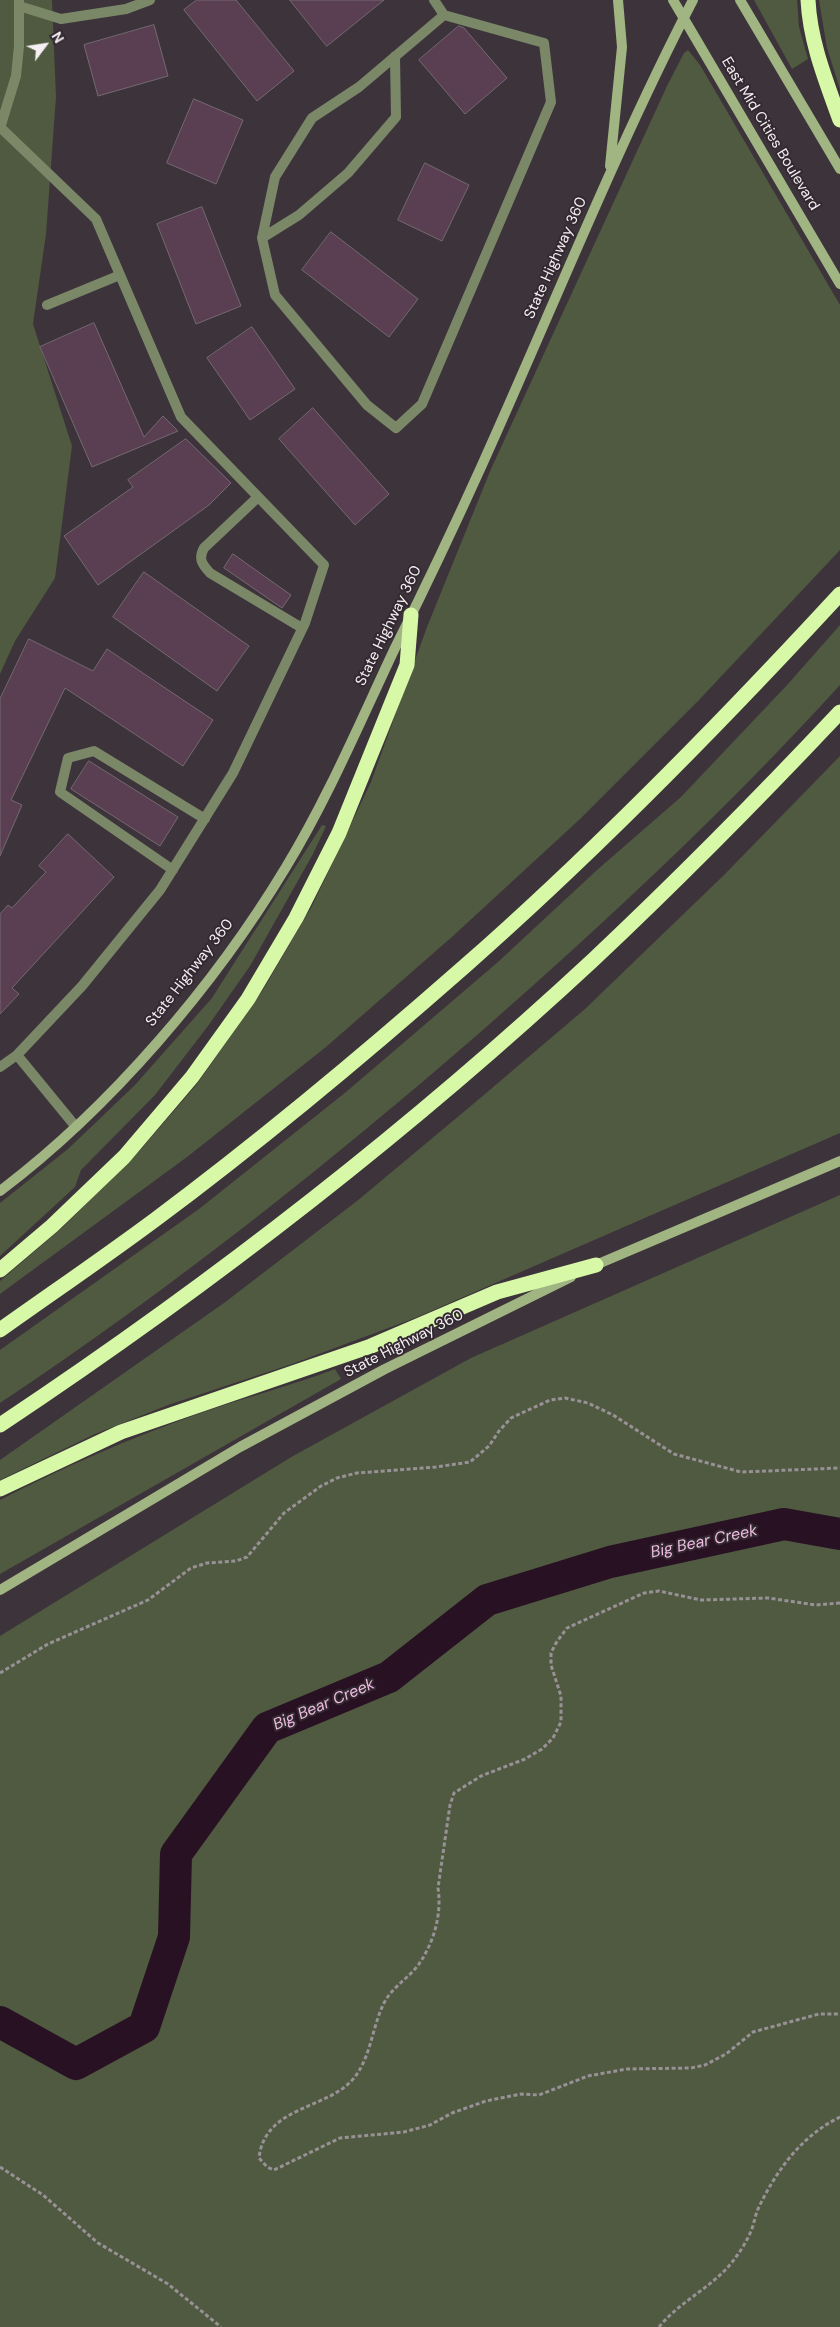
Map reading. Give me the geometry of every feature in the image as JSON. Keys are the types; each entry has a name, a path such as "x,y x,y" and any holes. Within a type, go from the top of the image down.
{"highway":[{"path":"808,0 809,20 821,66 840,120"},
{"path":"0,1330 163,1213 365,1052 466,966 565,875 660,783 840,594"},
{"path":"0,1270 52,1226 124,1157 192,1077 248,999 296,918 339,833 407,665 412,615"},
{"path":"0,1426 179,1301 286,1220 493,1049 686,872 840,712"},
{"path":"0,1490 121,1432 371,1346 497,1292 596,1265"}],"main road":[{"path":"610,174 622,47 618,0"},
{"name":"East Mid Cities Boulevard","path":"673,0 840,284"},
{"name":"State Highway 360","path":"0,1191 29,1169 76,1127 182,1013 231,949 286,867 322,800 412,615 482,465 610,174 693,0"},
{"path":"740,0 840,169"},
{"name":"State Highway 360","path":"0,1590 240,1447 385,1368 596,1265 840,1161"}],"street":[{"path":"0,1067 17,1055 82,986 160,890 173,870 233,774 302,628 324,565 181,416 96,219 0,128 16,76 19,46 19,3 61,20 126,9 150,0"},
{"path":"434,0 444,15 544,43 551,102 422,404 396,428 367,405 275,295 262,238 275,177 312,118 359,87 444,15"},
{"path":"262,238 299,215 348,173 396,117 395,56"},
{"path":"47,305 120,275"},
{"path":"258,497 204,548 200,556 202,565 210,573 302,628"},
{"path":"173,870 60,792 68,758 94,751 205,819"},
{"path":"17,1055 76,1127"}],"path":[{"path":"0,1673 48,1644 148,1600 191,1568 207,1563 236,1561 247,1557 284,1512 321,1486 337,1478 356,1473 436,1467 470,1462 489,1446 511,1418 550,1400 565,1398 588,1403 613,1415 674,1454 741,1472 840,1468"},
{"path":"840,1603 816,1606 768,1598 701,1600 659,1591 644,1593 567,1628 556,1642 551,1653 551,1665 561,1696 561,1722 553,1738 542,1749 525,1759 481,1776 454,1793 450,1805 438,1888 440,1901 435,1932 419,1963 384,2003 362,2064 354,2078 331,2094 293,2112 279,2122 260,2148 259,2158 267,2167 274,2170 340,2138 404,2132 430,2125 452,2113 486,2101 520,2094 539,2095 588,2076 628,2068 691,2068 705,2065 726,2054 753,2032 819,2014 840,2014"},
{"path":"659,2327 682,2304 698,2293 732,2262 751,2233 757,2211 780,2169 811,2135 840,2117"},
{"path":"0,2167 42,2195 98,2243 168,2284 221,2327"}],"green space":[{"path":"0,0 52,0 56,97 46,234 33,324 72,446 55,578 15,641 0,674"},
{"path":"754,0 797,0 799,27 808,59 792,69"},
{"path":"819,0 840,0 840,89 827,48"},
{"path":"688,50 700,65 840,305 840,550 699,700 580,819 453,936 326,1047 187,1157 0,1294 0,1281 63,1227 143,1147 197,1084 263,990 312,906 371,782 427,627 491,469 667,86 684,53"},
{"path":"840,625 840,685 755,775 622,904 484,1029 308,1176 126,1316 0,1403 0,1350 199,1209 346,1092 498,962 597,870 681,797 788,684"},
{"path":"840,756 840,1133 415,1318 292,1364 168,1405 95,1434 0,1480 0,1460 224,1303 357,1201 585,1009 724,875"},
{"path":"322,825 326,826 313,854 250,966 208,1026 155,1095 81,1170 75,1187 0,1256 0,1203 68,1149 135,1085 212,998"},
{"path":"840,1195 840,2327 0,2327 0,1636 293,1456 471,1358"},
{"path":"335,1369 341,1379 0,1574 0,1500 48,1476 147,1433 215,1408"}],"building":[{"path":"197,0 236,0 294,71 257,101 184,10"},
{"path":"290,0 384,0 327,46"},
{"path":"154,25 168,76 98,96 84,45"},
{"path":"459,26 464,28 507,78 465,114 419,60"},
{"path":"194,99 243,120 216,184 167,163"},
{"path":"425,163 469,185 442,241 398,220"},
{"path":"202,207 241,306 196,324 157,224"},
{"path":"331,232 418,299 389,337 302,270"},
{"path":"94,323 144,437 163,416 178,431 92,467 40,347"},
{"path":"252,327 295,389 250,420 207,358"},
{"path":"313,408 389,494 355,525 279,439"},
{"path":"186,439 231,483 209,505 98,585 64,536 133,487 128,480"},
{"path":"233,554 291,595 282,608 224,568"},
{"path":"144,572 249,646 217,691 113,617"},
{"path":"29,639 93,671 107,649 213,720 183,766 65,688 11,800 22,805 0,856 0,699"},
{"path":"89,761 178,817 160,846 71,789"},
{"path":"68,834 114,877 12,988 19,994 0,1014 0,914 8,905 12,908 46,872 39,866"}],"waterway":[{"name":"Big Bear Creek","path":"0,2022 76,2064 144,2027 174,1937 176,1854 267,1728 389,1677 487,1600 610,1562 784,1524 840,1534"}]}
